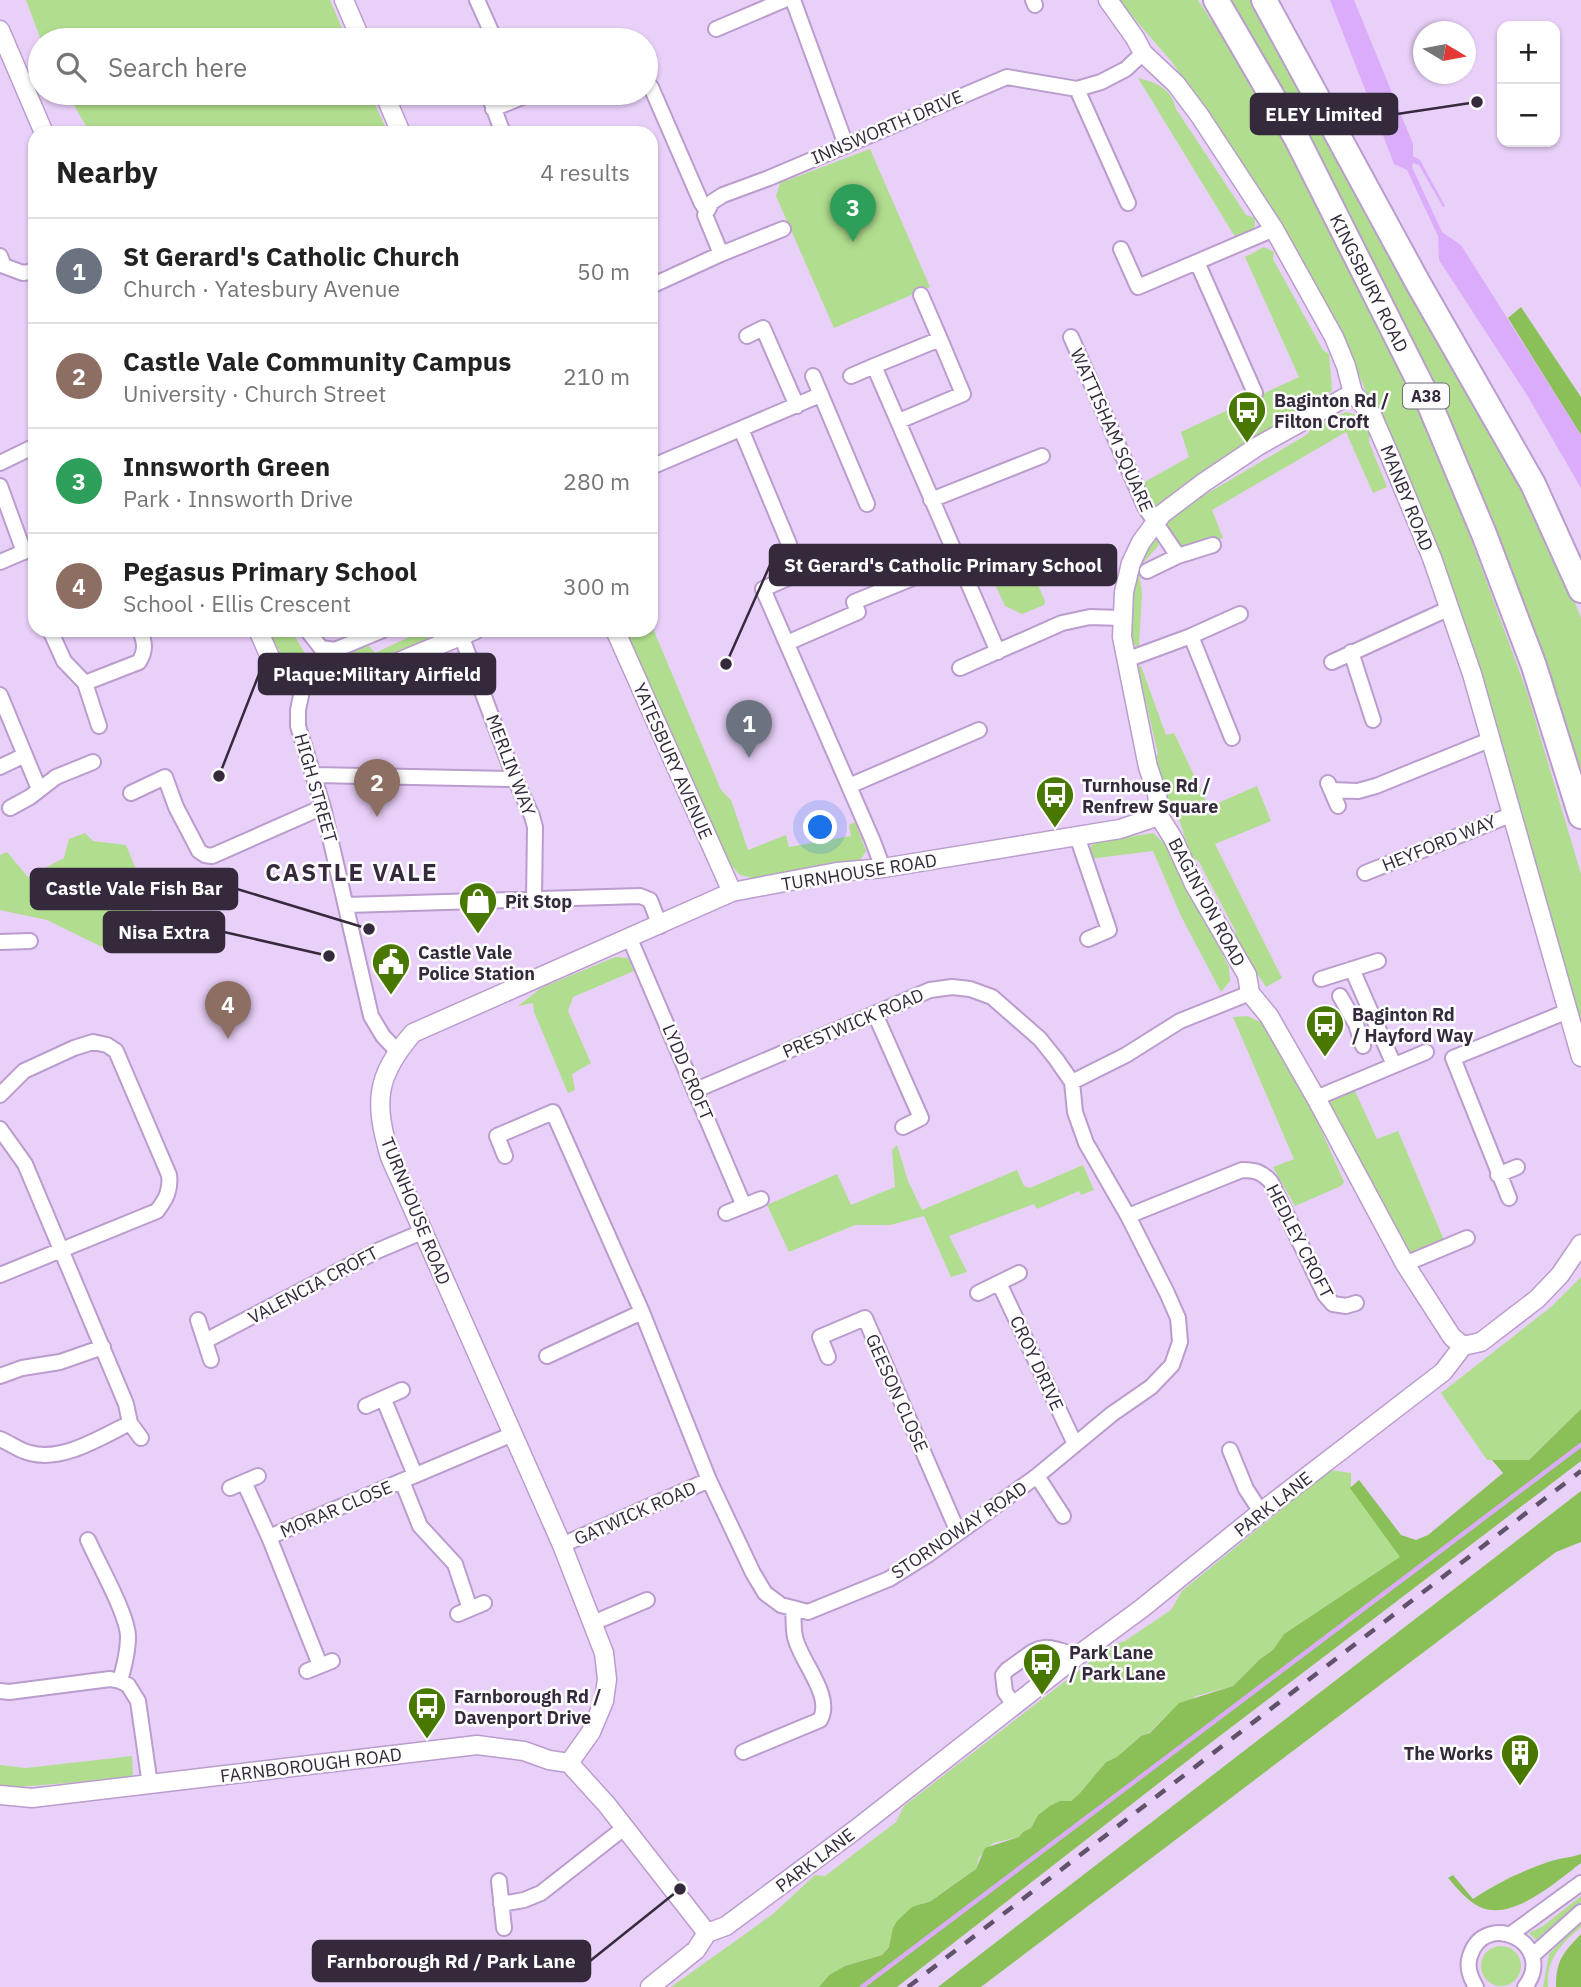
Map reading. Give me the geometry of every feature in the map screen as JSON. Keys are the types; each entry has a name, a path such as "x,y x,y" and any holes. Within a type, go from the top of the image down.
{"highway":[{"name":"KINGSBURY ROAD","path":"1216,0 1297,139 1425,393 1484,534 1534,666 1581,816"},
{"name":"A38","path":"1264,0 1405,259 1533,484 1581,590"}],"street":[{"path":"344,0 356,28"},
{"path":"477,0 490,28"},
{"path":"716,29 784,0"},
{"path":"793,0 846,145"},
{"name":"MANBY ROAD","path":"1108,0 1143,53 1176,84 1200,116 1275,229 1334,337 1353,393 1372,415 1390,454 1451,608 1492,739 1581,1057"},
{"path":"0,30 28,96"},
{"name":"INNSWORTH DRIVE","path":"706,210 723,195 1007,77 1077,89 1101,82 1126,69 1143,53"},
{"path":"1077,89 1128,203"},
{"path":"658,103 706,210 705,215 721,254"},
{"path":"32,105 41,126"},
{"path":"389,105 398,126"},
{"path":"492,105 500,126"},
{"path":"493,109 503,105"},
{"path":"658,283 783,229"},
{"path":"1121,249 1138,287 1275,229"},
{"path":"0,256 4,266 28,272"},
{"path":"1197,262 1255,394"},
{"path":"899,421 963,394 921,295"},
{"path":"747,336 763,328 797,406"},
{"name":"WATTISHAM SQUARE","path":"1070,337 1145,507 1155,522"},
{"path":"851,376 940,339"},
{"path":"874,366 998,652"},
{"path":"814,376 867,504"},
{"name":"BAGINTON ROAD","path":"1353,393 1241,457 1176,502 1155,522 1131,563 1121,618 1126,660 1148,768 1157,793 1159,816 1174,840 1194,884 1247,975 1250,993 1269,1016 1316,1098 1405,1264 1451,1336 1463,1346"},
{"path":"658,464 821,395"},
{"path":"741,429 789,544"},
{"path":"0,463 28,449"},
{"path":"932,500 1042,456"},
{"path":"0,486 28,546"},
{"path":"1155,522 1178,556"},
{"path":"1147,572 1178,556 1213,545"},
{"path":"0,562 28,551"},
{"path":"788,578 763,589 883,868"},
{"path":"787,643 858,612 854,602 913,578"},
{"path":"1332,662 1451,608"},
{"path":"1126,660 1240,614"},
{"path":"960,668 1062,623 1090,617 1121,618"},
{"path":"1191,636 1232,738"},
{"path":"53,637 64,661 85,683 99,726"},
{"path":"85,683 139,662 144,654 143,637"},
{"path":"261,637 270,657 283,673 304,681 326,683 360,678 454,637"},
{"path":"312,637 321,648 335,650 366,637"},
{"name":"MERLIN WAY","path":"468,637 515,779 535,827 534,899"},
{"name":"YATESBURY AVENUE","path":"618,637 732,892"},
{"path":"1351,652 1373,720"},
{"name":"HIGH STREET","path":"304,681 298,710 298,726 323,807 371,1016 383,1036 397,1051"},
{"path":"0,695 39,789"},
{"path":"849,786 979,730"},
{"path":"1338,806 1329,786 1359,791 1492,739"},
{"path":"0,767 25,755"},
{"path":"10,808 56,777 93,762"},
{"path":"314,775 515,779"},
{"path":"131,793 165,777 199,851 212,856 323,807"},
{"name":"HEYFORD WAY","path":"1365,873 1513,814"},
{"name":"TURNHOUSE ROAD","path":"569,1763 591,1732 604,1701 607,1679 604,1653 562,1545 396,1172 380,1115 383,1077 397,1051 413,1033 631,939 732,892 837,872 883,868 1120,829 1159,816"},
{"path":"1077,836 1109,930 1088,939"},
{"path":"346,905 640,896 650,900 660,926"},
{"name":"LYDD CROFT","path":"631,939 744,1206"},
{"path":"0,942 30,942"},
{"path":"1321,978 1378,961"},
{"path":"1352,969 1394,1065"},
{"name":"PRESTWICK ROAD","path":"696,1090 930,990 951,987 970,989 992,997 1008,1009 1040,1039 1072,1082"},
{"path":"1072,1082 1126,1055 1180,1021 1250,993"},
{"path":"1340,996 1356,1024 1363,1046"},
{"path":"1508,1198 1453,1058 1568,1010"},
{"path":"875,1014 921,1118 903,1127"},
{"path":"1356,1024 1372,1014"},
{"path":"0,1095 24,1071 93,1042 107,1045 116,1051 169,1175 170,1186 157,1211 0,1275"},
{"path":"1316,1098 1426,1052"},
{"name":"STORNOWAY ROAD","path":"793,1609 808,1612 889,1579 1037,1476 1151,1387 1172,1365 1180,1342 1178,1318 1128,1216 1086,1143 1075,1112 1072,1082"},
{"path":"505,1156 497,1136 553,1112 642,1312 709,1480 753,1573 765,1593 781,1605 793,1609 794,1637 822,1698 824,1713 820,1720 743,1752"},
{"path":"0,1129 25,1164 103,1347 126,1404 130,1423 141,1438"},
{"path":"1498,1175 1517,1167"},
{"name":"HEDLEY CROFT","path":"1128,1216 1242,1170 1255,1170 1265,1174 1271,1182 1325,1295 1333,1304 1346,1306 1356,1303"},
{"path":"726,1213 761,1199"},
{"name":"VALENCIA CROFT","path":"205,1340 377,1251 422,1232"},
{"path":"1405,1264 1467,1238"},
{"path":"1463,1346 1481,1342 1537,1299 1560,1275 1581,1244"},
{"path":"978,1293 1019,1273"},
{"name":"CROY DRIVE","path":"999,1283 1075,1444"},
{"path":"547,1356 642,1312"},
{"name":"GEESON CLOSE","path":"828,1357 820,1337 865,1318 958,1532"},
{"path":"198,1320 211,1360"},
{"name":"PARK LANE","path":"650,1987 696,1950 707,1933 726,1926 803,1869 1443,1372 1463,1346"},
{"path":"0,1376 22,1368 60,1362 103,1347"},
{"path":"366,1406 402,1390"},
{"name":"MORAR CLOSE","path":"384,1400 409,1478 420,1526 454,1564 464,1612 484,1603"},
{"path":"0,1439 30,1453 46,1455 65,1452 130,1423"},
{"name":"MORAR CLOSE","path":"269,1537 513,1434"},
{"path":"1230,1450 1246,1489 1261,1512"},
{"path":"1037,1476 1063,1516"},
{"name":"GATWICK ROAD","path":"562,1545 709,1480"},
{"name":"MORAR CLOSE","path":"244,1482 269,1537 320,1666"},
{"path":"88,1540 128,1634 125,1665 120,1681"},
{"path":"593,1623 647,1600"},
{"path":"1014,1705 1005,1692 1003,1675 1007,1670 1042,1646 1077,1656"},
{"path":"0,1690 9,1692 110,1679 128,1685 138,1700 150,1785"},
{"name":"FARNBOROUGH ROAD","path":"0,1796 32,1798 477,1745 524,1751 569,1763"},
{"path":"569,1763 707,1933"},
{"path":"501,1904 524,1900 541,1893 624,1828"},
{"path":"499,1881 504,1928"},
{"path":"1511,1934 1581,1883"},
{"path":"1532,1956 1581,1912"},
{"path":"1476,1987 1468,1970 1471,1951 1484,1937 1502,1933 1520,1939 1532,1956 1533,1972 1525,1987"}],"green space":[{"path":"26,0 330,0 342,28 36,28"},
{"path":"1118,0 1198,0 1256,88 1369,303 1450,482 1527,692 1581,874 1581,1042 1451,595 1359,375 1281,224 1172,62"},
{"path":"1222,0 1251,0 1509,455 1581,618 1581,781 1498,540"},
{"path":"1138,78 1157,84 1171,96 1176,109 1246,215 1255,218 1254,232 1237,240"},
{"path":"74,105 375,105 385,126 86,126"},
{"path":"870,149 930,287 834,328 776,196 780,183"},
{"path":"1264,247 1274,252 1273,259 1323,350 1329,354 1332,390 1320,403 1174,495 1156,506 1151,504 1141,484 1189,457 1181,432 1299,377 1245,257"},
{"path":"1521,307 1581,397 1581,435 1508,318"},
{"path":"1346,412 1354,414 1370,431 1369,442 1387,487 1373,493 1346,432 1212,510 1223,538 1179,551 1164,530 1165,522 1199,495 1203,496 1308,434 1312,426"},
{"path":"1155,539 1158,540 1158,546 1144,562 1139,574 1142,593 1139,646 1136,646 1129,624 1133,591 1142,559"},
{"path":"1009,553 1027,560 1045,601 1044,605 1022,614 1005,606 987,567 988,563"},
{"path":"270,637 295,637 306,655 336,657 367,644 375,653 409,637 430,637 364,670 339,671 300,665 282,655"},
{"path":"626,637 656,637 721,790 731,800 748,850 786,835 789,847 851,836 849,825 855,822 866,851 859,862 760,880 740,875 730,864"},
{"path":"1141,666 1166,735 1174,733 1209,807 1257,786 1271,821 1215,844 1282,978 1266,987 1233,938 1236,932 1198,860 1192,859 1176,810 1166,798 1155,759 1158,754 1141,682 1137,678 1136,667"},
{"path":"85,833 93,841 126,845 158,923 102,947 47,920 0,910 0,855 7,852 28,877 64,858 69,839"},
{"path":"1153,833 1166,845 1229,967 1230,981 1221,992 1181,916 1153,851 1089,859 1091,846 1096,842"},
{"path":"615,957 628,958 634,971 573,997 568,1011 591,1063 572,1074 575,1090 568,1093 534,1012 533,1003 518,1006 541,988"},
{"path":"1247,1016 1263,1023 1311,1107 1344,1182 1341,1186 1295,1206 1273,1167 1294,1159 1233,1017"},
{"path":"1355,1091 1377,1139 1398,1131 1444,1240 1411,1254 1329,1107 1331,1100"},
{"path":"897,1145 908,1181 922,1210 1017,1170 1024,1186 1030,1188 1083,1165 1094,1190 1081,1195 1079,1191 1037,1209 1034,1204 949,1236 967,1272 951,1277 924,1216 890,1225 855,1225 789,1252 767,1205 837,1174 851,1205 895,1187 892,1150"},
{"path":"1581,1277 1581,1409 1529,1460 1487,1460 1441,1393 1552,1306"},
{"path":"1581,1409 1581,1461 1200,1751 897,1987 819,1987 829,1975 845,1966 882,1955 889,1947 897,1921 912,1907 931,1901 976,1869 985,1848 1019,1837 1031,1828 1038,1815 1050,1806 1060,1801 1071,1801 1106,1762 1117,1757 1141,1736 1150,1733 1179,1703 1233,1686 1273,1650 1284,1634 1400,1557 1350,1488 1359,1480 1401,1535 1416,1540 1428,1535 1503,1473 1492,1460 1529,1460"},
{"path":"1330,1470 1351,1473 1351,1488 1401,1557 1284,1634 1273,1650 1233,1686 1196,1696 1166,1716 1149,1733 1106,1762 1071,1801 1060,1801 1038,1815 1031,1828 1019,1837 993,1843 979,1857 976,1869 931,1901 923,1903 882,1955 845,1966 829,1975 819,1987 671,1987 773,1914 815,1875 825,1876 896,1822 904,1806 1112,1645 1125,1641 1171,1610 1182,1591"},
{"path":"1581,1491 1581,1542 1556,1552 981,1987 938,1987"},
{"path":"132,1756 133,1775 127,1778 19,1787 11,1791 0,1787 0,1765 26,1768"},
{"path":"1581,1854 1581,1863 1560,1880 1534,1897 1506,1909 1480,1907 1448,1878 1453,1875 1473,1899 1529,1869"},
{"path":"1581,1896 1581,1902 1536,1940 1529,1933 1543,1926"},
{"path":"1581,1922 1581,1927 1556,1953 1550,1968 1548,1987 1543,1987 1549,1954"},
{"path":"1581,1934 1581,1987 1556,1987 1557,1970 1562,1958"},
{"path":"1501,1946 1509,1947 1515,1952 1520,1958 1520,1974 1515,1980 1509,1985 1501,1986 1493,1985 1487,1980 1482,1974 1481,1966 1482,1958 1487,1952 1493,1947"}],"shaded area":[{"path":"1330,0 1354,0 1413,144 1413,156 1420,160 1445,206 1443,207 1419,165 1413,163 1412,167 1442,232 1461,245 1581,435 1581,488 1527,395 1439,260 1438,236 1407,170 1394,164"}],"waterway":[{"path":"862,1987 1581,1445"}],"railway":[{"path":"908,1987 1581,1471"}],"place":[{"name":"ELEY Limited","path":"1477,102"},
{"name":"Innsworth Green","path":"853,242"},
{"name":"Baginton Rd / Filton Croft","path":"1247,444"},
{"name":"St Gerard's Catholic Primary School","path":"726,664"},
{"name":"St Gerard's Catholic Church","path":"749,758"},
{"name":"Plaque:Military Airfield","path":"219,776"},
{"name":"Castle Vale Community Campus","path":"377,817"},
{"name":"Turnhouse Rd / Renfrew Square","path":"1055,829"},
{"name":"Castle Vale Fish Bar","path":"369,929"},
{"name":"Pit Stop","path":"478,935"},
{"name":"Nisa Extra","path":"329,956"},
{"name":"Castle Vale Police Station","path":"391,996"},
{"name":"Pegasus Primary School","path":"228,1039"},
{"name":"Baginton Rd / Hayford Way","path":"1325,1058"},
{"name":"Park Lane / Park Lane","path":"1042,1696"},
{"name":"Farnborough Rd / Davenport Drive","path":"427,1740"},
{"name":"The Works","path":"1520,1787"},
{"name":"Farnborough Rd / Park Lane","path":"680,1889"}],"district":[{"name":"CASTLE VALE","path":"352,872"}]}
